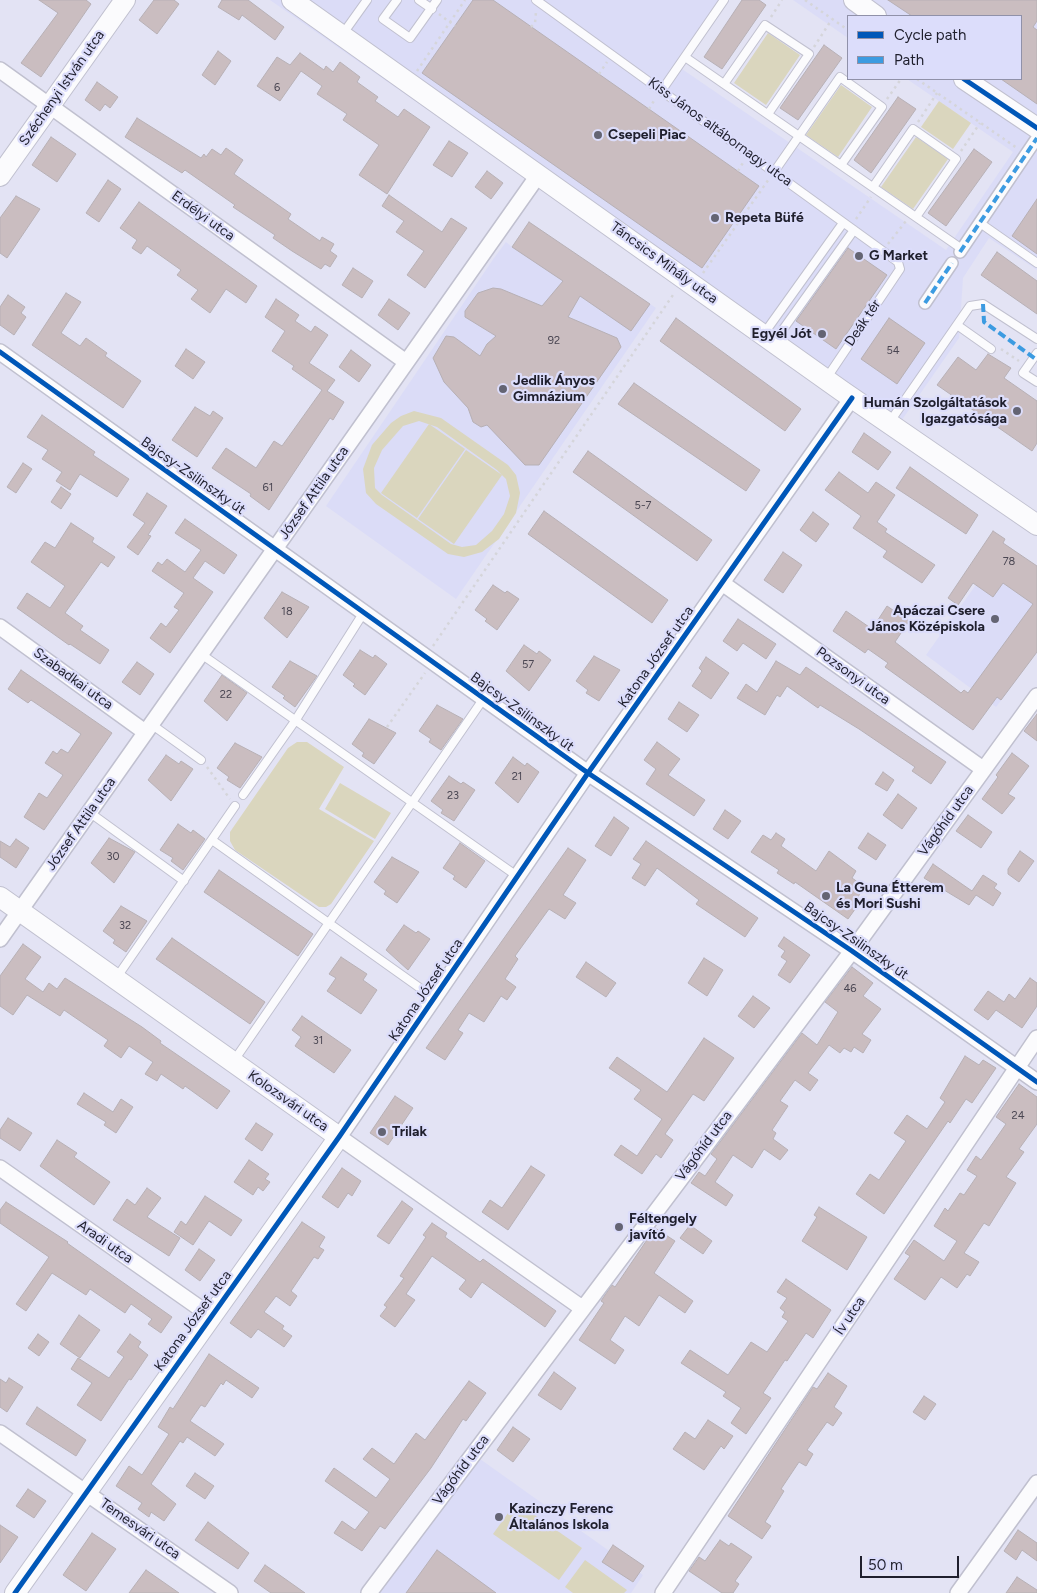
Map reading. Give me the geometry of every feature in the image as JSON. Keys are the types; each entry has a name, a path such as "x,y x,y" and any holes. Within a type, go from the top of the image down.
{"street":[{"name":"Széchenyi István utca","path":"0,176 125,0"},
{"name":"Táncsics Mihály utca","path":"292,0 539,174 694,276 769,338 852,398 1037,525"},
{"path":"854,0 875,15"},
{"name":"Erdélyi utca","path":"0,70 406,362"},
{"path":"965,80 1037,128"},
{"path":"961,250 1037,138"},
{"name":"József Attila utca","path":"0,939 539,174"},
{"path":"925,303 952,263"},
{"name":"Bajcsy-Zsilinszky út","path":"0,352 588,774 852,951 1037,1082"},
{"name":"Katona József utca","path":"15,1593 339,1137 517,876 852,398"},
{"name":"Pozsonyi utca","path":"722,583 983,769"},
{"name":"Szabadkai utca","path":"0,627 148,728"},
{"name":"Vágóhíd utca","path":"369,1593 852,951 1037,696"},
{"name":"Kolozsvári utca","path":"0,897 582,1308"},
{"name":"Ív utca","path":"663,1593 1037,1038"},
{"name":"Aradi utca","path":"0,1168 211,1316"},
{"name":"Temesvári utca","path":"0,1433 230,1593"},
{"path":"958,1593 1037,1483"}],"lane":[{"path":"342,36 367,0"},
{"path":"397,0 383,19 410,38 437,0"},
{"path":"419,0 432,9"},
{"name":"Kiss János altábornagy utca","path":"537,0 898,262 900,268"},
{"path":"662,90 724,0"},
{"path":"724,84 766,24 809,54 768,114"},
{"path":"685,57 961,250"},
{"path":"774,172 840,78 882,107 841,165"},
{"path":"874,188 913,129 956,159 914,216"},
{"path":"769,338 843,223"},
{"path":"980,224 1037,263"},
{"path":"769,338 852,229"},
{"name":"Deák tér","path":"826,379 900,268"},
{"path":"889,423 970,306 983,304 1037,339"},
{"path":"957,325 991,349"},
{"path":"1037,352 1023,373 1037,382"},
{"path":"243,795 295,721 364,612"},
{"path":"201,654 517,876"},
{"path":"233,1062 484,698"},
{"path":"148,728 201,760"},
{"path":"116,979 235,806"},
{"path":"89,812 184,881"},
{"path":"212,840 434,998"},
{"path":"348,880 355,885"}],"path":[{"path":"532,27 535,22 537,0"},
{"path":"766,24 782,0"},
{"path":"805,0 847,29"},
{"path":"432,9 456,26"},
{"path":"809,54 832,19"},
{"path":"882,107 900,80"},
{"path":"918,80 1014,148 1029,151"},
{"path":"913,129 937,93"},
{"path":"956,159 980,123"},
{"path":"387,727 429,659 694,276 774,172"},
{"path":"852,229 874,188"},
{"path":"882,251 914,216"},
{"path":"991,349 998,346 1028,367"},
{"path":"201,760 235,806"}],"shaded area":[{"path":"270,0 729,0 682,69 946,250 1013,152 908,80 1022,80 1022,15 847,15 847,37 793,0 1037,0 1037,270 989,238 963,278 959,338 890,437"},
{"path":"768,33 800,55 766,105 734,83"},
{"path":"841,85 872,107 838,157 806,135"},
{"path":"939,101 971,123 953,149 921,127"},
{"path":"916,137 948,159 913,209 881,187"},
{"name":"Jedlik Ányos Gimnázium","path":"529,222 656,308 456,599 326,506 494,258 506,242 512,247"},
{"path":"414,411 441,418 508,465 516,475 520,493 516,513 499,539 482,552 464,557 448,554 376,504 366,493 363,469 372,445 391,423 401,416","holes":["419,421 437,427 497,470 506,479 510,496 504,514 492,531 476,545 462,547 451,544 375,488 374,468 382,450 403,426"]},
{"path":"429,424 465,449 417,518 381,493"},
{"path":"466,450 502,475 454,544 418,519"},
{"name":"Apáczai Csere János Középiskola","path":"1005,544 1037,566 1037,652 996,707 926,655"},
{"path":"297,742 307,742 344,767 319,809 374,841 331,904 326,907 319,907 235,850 230,841 230,832 288,748"},
{"path":"340,783 391,813 375,839 325,809"},
{"name":"Kazinczy Ferenc Általános Iskola","path":"480,1459 643,1575 631,1593 380,1593"},
{"path":"516,1502 582,1548 559,1580 493,1534"},
{"path":"585,1560 627,1590 624,1593 573,1593 565,1587"}],"building":[{"path":"39,0 86,0 91,4 41,77 21,63 58,13"},
{"path":"154,0 174,0 179,4 157,34 139,20"},
{"path":"222,0 248,0 284,27 275,40 242,15 239,20 218,7"},
{"name":"Csepeli Piac","path":"473,0 493,0 759,186 702,268 422,73"},
{"path":"742,0 759,0 766,5 722,69 704,57"},
{"path":"888,0 1037,0 1037,21 1033,27 1037,30 1037,104 1002,80 1022,80 1022,15 910,15"},
{"path":"824,45 842,58 798,120 780,108"},
{"path":"218,51 231,61 215,85 202,75"},
{"path":"300,53 324,70 326,66 333,72 340,62 360,77 357,82 378,97 375,101 398,117 404,109 430,127 387,194 359,175 379,145 343,120 347,114 317,94 322,86 301,71 280,101 257,86 277,57 290,65"},
{"path":"97,82 118,97 110,108 105,104 100,111 85,100"},
{"path":"898,97 916,109 871,173 854,160"},
{"path":"137,118 201,158 204,154 206,157 212,149 221,155 226,148 243,160 234,174 291,214 288,219 320,241 322,237 334,244 330,251 337,256 330,267 325,264 321,269 292,251 273,238 275,235 233,207 235,205 185,170 182,173 125,137"},
{"path":"51,137 76,154 57,182 32,165"},
{"path":"449,141 468,153 452,177 433,165"},
{"path":"974,149 992,162 946,226 928,213"},
{"path":"487,171 503,183 491,199 475,187"},
{"path":"108,180 121,189 99,222 86,213"},
{"path":"389,195 442,232 451,218 467,228 425,288 407,275 424,251 396,232 404,221 382,206"},
{"path":"16,196 40,209 7,258 0,253 0,218"},
{"path":"1037,199 1037,254 1012,236"},
{"path":"139,202 257,286 246,303 226,289 210,313 191,299 198,290 177,275 181,270 147,246 141,254 132,248 137,240 120,228"},
{"path":"529,222 650,304 631,331 580,296 568,317 617,338 621,347 539,465 525,465 487,425 481,427 473,422 468,408 444,382 433,358 446,336 454,337 480,356 487,344 496,336 465,317 465,311 478,293 493,288 501,289 542,306 563,281 512,247"},
{"path":"848,248 887,275 836,349 796,321"},
{"path":"997,252 1037,281 1037,314 981,275"},
{"path":"353,268 373,281 362,298 342,285"},
{"path":"66,293 81,302 61,333 80,346 86,338 107,353 105,356 141,381 123,408 32,345"},
{"path":"8,295 25,307 21,313 26,317 14,335 0,325 0,307"},
{"path":"276,299 299,315 295,321 311,332 315,326 328,335 309,363 335,380 327,391 344,402 333,420 330,418 269,510 250,496 251,494 212,468 226,448 256,468 274,441 282,446 322,390 292,369 294,366 272,351 285,331 265,317"},
{"path":"389,299 410,313 398,330 378,315"},
{"path":"676,318 801,409 785,431 660,341"},
{"path":"889,318 925,343 897,384 861,359"},
{"path":"186,349 205,362 193,379 175,366"},
{"path":"351,350 371,365 359,382 339,367"},
{"path":"988,354 1011,368 1004,378 1037,401 1037,443 1032,451 937,385 958,357 976,370"},
{"path":"634,383 760,470 746,491 618,404"},
{"path":"195,407 210,416 213,411 223,418 197,457 172,440"},
{"path":"42,415 95,452 93,455 129,479 117,497 80,474 70,490 56,481 62,472 42,459 48,450 27,437"},
{"path":"864,433 891,452 878,470 852,452"},
{"path":"588,451 712,540 697,561 573,472"},
{"path":"23,463 32,469 16,493 7,487"},
{"path":"910,467 978,515 966,534 896,488"},
{"path":"839,472 868,493 876,482 895,495 877,522 887,529 885,532 935,565 922,583 883,557 887,551 853,528 861,516 825,490"},
{"path":"61,487 71,494 61,509 51,502"},
{"path":"147,493 167,506 148,535 151,536 138,555 127,547 145,523 133,515"},
{"path":"544,511 668,600 652,623 528,534"},
{"path":"813,512 829,524 816,542 800,530"},
{"path":"185,519 237,555 224,574 205,561 193,578 213,592 170,653 150,638 161,623 166,627 179,610 174,607 184,593 152,571 158,562 162,565 167,559 185,572 201,550 175,533"},
{"path":"71,523 94,538 92,542 115,557 108,567 101,562 65,613 83,626 80,630 109,650 100,664 69,645 17,608 27,593 50,608 65,586 31,562 45,542 55,548"},
{"path":"993,531 1005,539 1003,543 1037,566 1037,652 1001,700 997,697 973,730 885,667 888,663 868,649 865,653 833,631 846,611 872,629 887,606 909,621 895,642 961,693 964,690 968,693 1033,604 1003,583 993,597 973,583 958,605 948,598"},
{"path":"783,552 802,565 783,593 764,580"},
{"path":"493,585 519,599 497,630 475,610"},
{"path":"282,592 309,607 287,638 264,618"},
{"path":"738,619 776,644 766,659 743,643 737,651 723,641"},
{"path":"524,645 537,654 539,651 551,660 529,691 506,671"},
{"path":"360,650 373,658 375,655 387,664 365,695 343,675"},
{"path":"594,656 620,670 599,701 586,693 588,690 576,681"},
{"path":"706,657 729,673 711,699 692,686 702,671 699,668"},
{"path":"290,661 317,676 295,707 283,698 285,696 272,687"},
{"path":"776,661 800,675 806,667 946,762 931,784 912,771 915,767 859,729 820,705 818,708 787,686 780,697 777,695 765,715 737,698 746,684 757,692"},
{"path":"137,662 154,674 140,695 122,682"},
{"path":"21,670 112,733 44,830 24,817 39,793 47,798 63,775 45,763 53,751 57,754 61,749 68,753 81,734 31,700 28,703 8,689"},
{"path":"222,675 247,693 227,721 204,701"},
{"path":"679,702 699,715 687,732 668,719"},
{"path":"437,705 463,719 441,750 429,742 431,739 419,731"},
{"path":"1037,714 1037,741 1024,731"},
{"path":"369,719 396,733 374,764 362,756 364,753 352,744"},
{"path":"657,742 680,759 668,775 705,800 694,816 646,784 656,769 644,760"},
{"path":"235,743 262,757 240,788 227,780 229,777 217,768"},
{"path":"1012,753 1029,766 1008,794 1015,798 1002,814 982,799"},
{"path":"166,755 179,764 181,761 193,769 171,801 148,780"},
{"path":"513,757 525,766 527,763 539,772 518,803 495,783"},
{"path":"883,772 894,780 887,791 875,784"},
{"path":"449,776 475,790 454,821 441,813 443,810 431,801"},
{"path":"898,794 917,808 902,829 883,815"},
{"path":"725,810 741,821 728,839 713,829"},
{"path":"968,815 992,832 981,848 956,831"},
{"path":"614,817 629,828 611,856 595,846"},
{"path":"178,824 191,833 193,830 205,839 183,870 171,861 173,858 160,850"},
{"path":"776,833 785,839 781,846 816,871 829,851 856,871 852,878 865,887 857,898 861,901 848,919 795,882 794,884 777,873 779,870 751,852 763,835 771,840"},
{"path":"868,833 886,845 876,860 858,848"},
{"path":"109,838 135,852 114,883 91,863"},
{"path":"16,839 29,848 16,868 0,857 0,841 10,847"},
{"path":"646,841 758,918 745,937 696,904 699,900 657,868 645,886 632,878 641,864 633,859"},
{"path":"460,843 485,861 466,888 453,879 455,876 443,868"},
{"path":"568,848 586,860 563,895 576,903 565,919 549,909 515,956 518,959 505,979 516,987 507,1000 501,996 484,1022 469,1013 458,1030 463,1033 445,1060 426,1048"},
{"path":"1020,851 1034,861 1019,882 1008,874 1008,869"},
{"path":"392,857 419,872 397,903 384,894 386,891 374,882"},
{"path":"933,864 972,891 983,875 997,884 994,888 1001,893 993,906 976,895 969,905 924,878"},
{"path":"219,870 313,934 298,956 204,892"},
{"path":"121,906 147,921 126,952 113,943 115,940 103,931"},
{"path":"404,925 430,939 408,970 386,950"},
{"path":"784,937 810,955 790,983 778,975 787,961 781,957 785,951 778,946"},
{"path":"172,938 265,1002 250,1024 156,959"},
{"path":"23,944 41,957 25,979 43,992 49,983 57,989 65,978 142,1027 161,1041 160,1043 230,1091 217,1109 185,1086 183,1089 161,1074 157,1081 145,1074 153,1062 129,1046 121,1058 104,1046 108,1040 64,1010 60,1016 27,995 13,1015 0,1006 0,976"},
{"path":"341,957 367,974 363,980 377,990 361,1014 327,991 336,978 329,974"},
{"path":"704,958 723,970 707,996 688,983"},
{"path":"586,962 616,983 606,997 576,977"},
{"path":"852,967 873,983 863,996 881,1009 862,1034 871,1040 863,1053 854,1047 851,1052 844,1048 840,1053 829,1045 808,1073 818,1080 810,1091 795,1080 780,1101 788,1106 772,1130 776,1133 773,1139 788,1150 780,1160 764,1149 752,1168 733,1155 715,1182 733,1195 726,1206 691,1183 699,1172 705,1176 717,1159 711,1154 802,1033 817,1045 838,1012 825,1002"},
{"path":"1030,978 1037,983 1037,1006 1022,1028 996,1010 988,1020 974,1010 988,991 1004,1002 1009,994 1015,999"},
{"path":"753,996 770,1008 754,1028 738,1016"},
{"path":"302,1016 351,1050 334,1073 295,1046 301,1037 292,1030"},
{"path":"704,1038 734,1058 704,1101 693,1094 665,1134 673,1140 661,1158 656,1154 642,1174 614,1155 621,1145 637,1156 662,1119 634,1099 641,1090 609,1068 617,1057 667,1092"},
{"path":"965,1056 979,1065 983,1060 996,1068 972,1103 966,1099 950,1123 948,1121 884,1214 856,1194 870,1174 879,1180 906,1141 894,1133 907,1115 927,1129 945,1102 940,1098"},
{"path":"1019,1084 1037,1097 1037,1124 1019,1149 1024,1152 1006,1177 1016,1183 989,1226 984,1223 964,1253 979,1262 970,1276 967,1274 957,1288 941,1277 925,1300 894,1279 910,1256 905,1253 914,1240 944,1261 957,1241 934,1226 945,1208 948,1211 960,1193 964,1195 977,1176 967,1170 976,1156 981,1160 1006,1124 996,1117"},
{"path":"84,1093 113,1112 121,1099 133,1107 116,1133 104,1125 106,1122 77,1104"},
{"path":"395,1096 413,1108 388,1145 370,1133"},
{"path":"8,1118 32,1133 20,1151 0,1138 0,1130"},
{"path":"256,1123 273,1134 262,1151 245,1139"},
{"path":"57,1140 77,1153 74,1157 110,1182 94,1205 40,1166"},
{"path":"249,1160 269,1174 265,1179 270,1182 263,1191 258,1187 253,1195 234,1182"},
{"path":"531,1166 545,1175 508,1230 482,1212 490,1200 502,1208"},
{"path":"342,1168 361,1181 352,1196 348,1193 338,1208 322,1197"},
{"path":"147,1188 161,1198 147,1217 180,1238 169,1256 113,1220 127,1199 135,1205"},
{"path":"205,1196 242,1220 231,1236 209,1221 193,1245 174,1232 181,1221 186,1225"},
{"path":"402,1201 413,1209 389,1244 377,1236"},
{"path":"6,1202 68,1242 172,1317 161,1333 148,1324 152,1319 131,1304 125,1313 90,1289 86,1295 52,1273 26,1311 16,1304 49,1257 0,1223 0,1210"},
{"path":"819,1207 867,1237 847,1270 802,1241 817,1217 814,1215"},
{"path":"302,1222 325,1237 319,1247 324,1250 318,1259 314,1257 291,1291 297,1296 290,1306 276,1296 264,1312 284,1326 282,1329 292,1336 284,1347 258,1329 251,1338 230,1323"},
{"path":"432,1223 447,1233 445,1237 480,1262 483,1259 556,1311 545,1327 482,1282 471,1298 459,1289 466,1280 432,1256 406,1294 415,1300 395,1327 380,1316 387,1307 384,1305 404,1278 400,1276 426,1237 423,1235"},
{"path":"690,1225 712,1241 703,1254 680,1238"},
{"path":"655,1228 675,1241 654,1273 693,1301 685,1313 659,1295 639,1326 625,1316 610,1340 624,1350 615,1364 579,1340 604,1303 601,1301 605,1295 612,1285 615,1287"},
{"path":"199,1249 215,1260 200,1281 185,1270"},
{"path":"786,1279 831,1310 813,1338 806,1333 787,1361 785,1360 763,1393 771,1398 746,1434 731,1423 741,1408 723,1396 726,1392 681,1363 690,1350 728,1375 751,1342 767,1352 788,1321 782,1317 785,1312 780,1308 787,1298 777,1292"},
{"path":"79,1315 100,1330 80,1358 60,1344"},
{"path":"38,1334 49,1342 39,1356 28,1348"},
{"path":"130,1334 141,1342 138,1347 148,1355 131,1380 129,1379 101,1421 77,1405 92,1383 71,1369 78,1358 109,1378 124,1357 117,1352"},
{"path":"209,1354 259,1388 252,1398 226,1380 223,1385 221,1383 205,1407 201,1405 190,1421 224,1444 215,1456 187,1437 183,1443 180,1441 151,1484 176,1504 164,1521 151,1512 149,1517 138,1509 142,1503 116,1486 129,1466 142,1475 169,1434 158,1427 170,1407 173,1409"},
{"path":"554,1372 576,1388 561,1410 538,1395"},
{"path":"828,1373 847,1386 834,1407 842,1413 833,1426 827,1422 807,1450 813,1454 806,1466 799,1462 781,1489 784,1491 765,1522 771,1526 762,1539 728,1516 813,1387 817,1389"},
{"path":"9,1378 23,1387 7,1412 0,1407 0,1379 6,1383"},
{"path":"469,1381 486,1393 466,1421 463,1419 431,1468 385,1529 380,1526 362,1551 334,1533 342,1521 355,1530 369,1512 325,1481 334,1468 376,1498 390,1479 363,1459 372,1448 394,1464 416,1433 425,1440"},
{"path":"924,1396 936,1404 925,1420 913,1412"},
{"path":"37,1407 86,1440 76,1456 26,1424"},
{"path":"708,1420 733,1436 724,1449 721,1446 704,1470 673,1449 685,1432 695,1439"},
{"path":"513,1427 530,1439 513,1462 497,1450"},
{"path":"195,1473 214,1486 205,1499 186,1486"},
{"path":"28,1489 46,1501 34,1518 16,1506"},
{"path":"208,1522 249,1553 238,1569 195,1540"},
{"path":"0,1525 18,1537 0,1563"},
{"path":"1018,1530 1037,1543 1037,1561 1022,1550 1016,1560 1004,1551"},
{"path":"92,1533 116,1549 86,1591 63,1575"},
{"path":"720,1540 729,1546 731,1543 752,1557 735,1581 739,1584 733,1593 722,1593 689,1571 699,1557 705,1561"},
{"path":"613,1545 644,1566 633,1582 602,1562"},
{"path":"437,1550 496,1593 406,1593"},
{"path":"265,1565 305,1593 271,1593 254,1581"},
{"path":"146,1570 179,1593 129,1593"},
{"path":"1017,1577 1037,1590 1037,1593 1006,1593"}],"marked path":[{"path":"960,252 1037,138"},
{"path":"925,303 952,263"},
{"path":"983,304 984,322 1037,360"}],"cycle path":[{"path":"965,80 1037,128"},
{"path":"0,352 588,773 852,951 1037,1082"},
{"path":"15,1593 339,1137 588,773 852,398"}],"place":[{"name":"Csepeli Piac","path":"598,135"},
{"name":"Repeta Büfé","path":"715,218"},
{"name":"G Market","path":"859,256"},
{"name":"Egyél Jót","path":"822,334"},
{"name":"Jedlik Ányos Gimnázium","path":"503,389"},
{"name":"Humán Szolgáltatások Igazgatósága","path":"1017,411"},
{"name":"Apáczai Csere János Középiskola","path":"995,619"},
{"name":"La Guna Étterem és Mori Sushi","path":"826,896"},
{"name":"Trilak","path":"382,1132"},
{"name":"Féltengely javító","path":"619,1227"},
{"name":"Kazinczy Ferenc Általános Iskola","path":"499,1517"}]}
